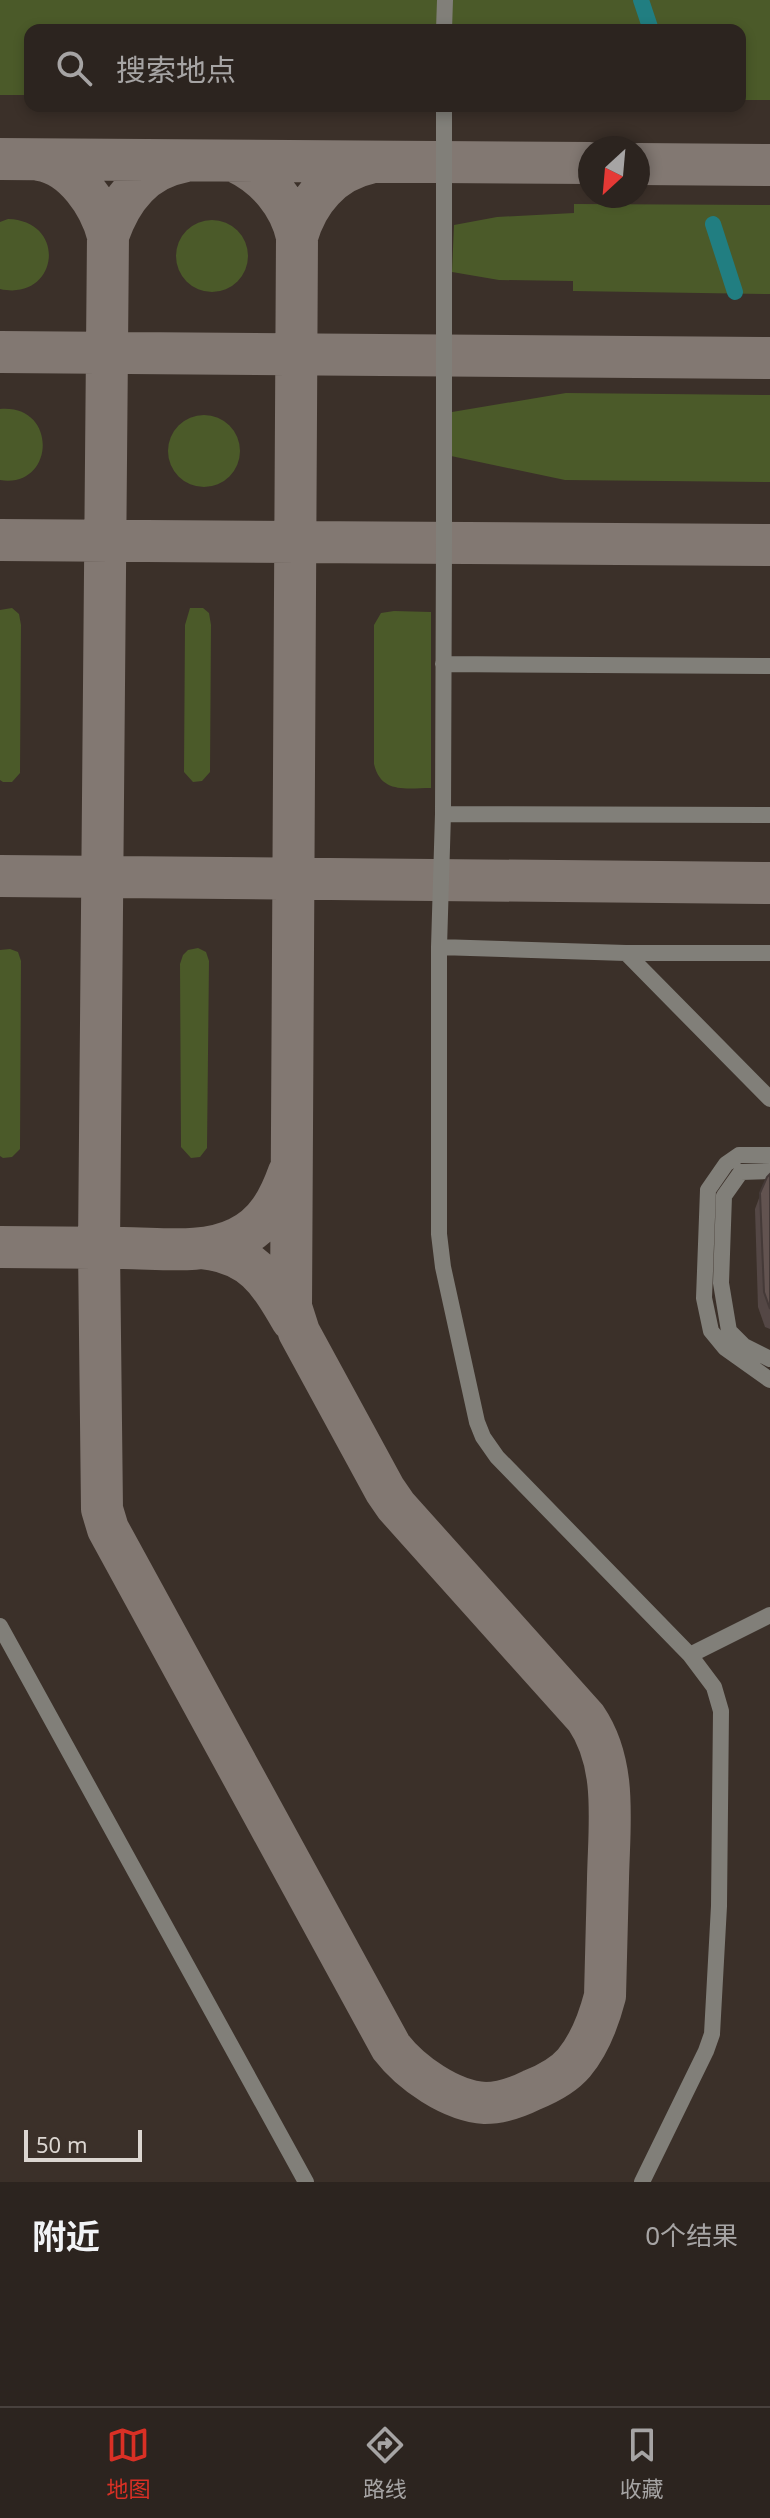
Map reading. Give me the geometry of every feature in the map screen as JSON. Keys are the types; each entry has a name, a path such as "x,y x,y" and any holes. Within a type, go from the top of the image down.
{"lane":[{"path":"444,24 445,0"},
{"path":"444,112 443,814 439,947 439,1234 443,1267 477,1422 483,1437 497,1457 690,1655 714,1687 721,1711 722,1800 712,2034 642,2182"},
{"path":"443,664 770,666"},
{"path":"443,814 770,815"},
{"path":"439,947 626,953 770,953"},
{"path":"626,953 770,1099"},
{"path":"770,1155 739,1155 726,1164 708,1190 704,1298 711,1331 725,1348 770,1380"},
{"path":"770,1171 741,1172 724,1196 721,1283 729,1331 744,1346 770,1359"},
{"path":"690,1655 770,1615"},
{"path":"0,1626 306,2182"}],"green space":[{"path":"0,0 770,0 770,100 746,100 746,24 24,24 24,95 0,95"},
{"path":"574,204 578,204 578,208 650,208 650,204 770,205 770,294 573,291 573,281 499,280 452,272 454,225 497,217 574,213"},
{"path":"8,219 28,223 41,233 48,245 49,260 44,273 34,284 19,290 0,289 0,222"},
{"path":"212,220 238,230 248,256 238,282 212,292 186,282 176,256 186,230"},
{"path":"566,393 770,395 770,482 565,480 451,456 452,412"},
{"path":"0,409 19,411 33,419 40,432 43,446 40,460 32,472 18,479 0,480"},
{"path":"204,415 230,425 240,451 230,477 204,487 178,477 168,451 178,425"},
{"path":"12,608 19,614 21,625 20,773 12,782 3,782 0,780 0,610"},
{"path":"190,608 203,608 209,613 211,625 210,772 202,781 193,782 184,772 185,625"},
{"path":"431,612 431,788 389,785 377,774 374,764 374,625 381,613"},
{"path":"198,948 206,952 209,961 207,1148 200,1157 191,1158 181,1147 180,964 188,950"},
{"path":"0,950 18,952 21,961 20,1149 12,1157 3,1158 0,1156"}],"building":[{"path":"770,1174 770,1309 764,1292 760,1193"}],"waterway":[{"path":"641,0 649,24"},
{"path":"713,224 735,292"}],"taxiway":[{"path":"0,159 578,163"},
{"path":"39,160 52,163 84,188 99,212 108,236 119,211 135,188 156,172 182,162"},
{"path":"236,162 257,175 275,192 289,213 297,237 307,211 323,190 344,173 370,163"},
{"path":"650,164 770,165"},
{"path":"108,236 99,1248 102,1509 108,1529 391,2047 433,2084 459,2097 491,2103 521,2095 565,2072 584,2048 600,2014 605,1996 610,1817 607,1775 603,1755 586,1718 385,1490 299,1332 291,1307 297,237"},
{"path":"0,352 770,358"},
{"path":"0,540 770,545"},
{"path":"0,876 770,883"},
{"path":"0,1247 211,1247 248,1233 264,1219 276,1202 289,1172"},
{"path":"202,1248 246,1262 267,1281 292,1320"}]}
